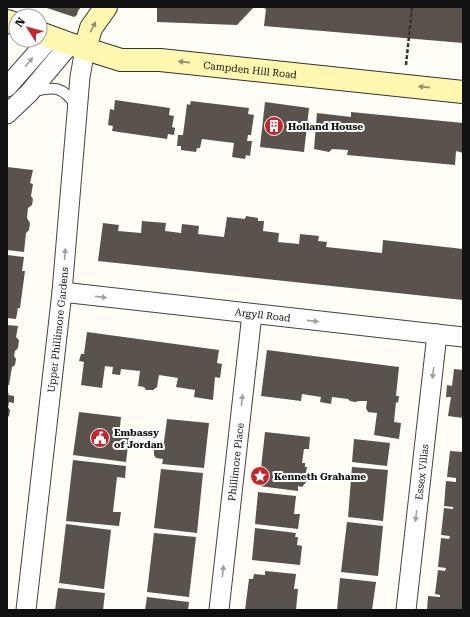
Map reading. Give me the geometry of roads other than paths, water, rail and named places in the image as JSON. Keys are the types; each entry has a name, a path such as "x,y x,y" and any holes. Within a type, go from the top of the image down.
{"street":[{"path":"7,87 62,41 91,28 106,7"},
{"path":"7,114 29,93 62,41"},
{"name":"Campden Hill Road","path":"62,41 121,60 160,60 463,92"},
{"name":"Upper Phillimore Gardens","path":"26,610 62,292 81,68 62,41"},
{"name":"Argyll Road","path":"62,292 463,337"},
{"name":"Phillimore Place","path":"219,610 252,314"},
{"name":"Essex Villas","path":"406,610 437,334"}],"lane":[{"path":"29,93 48,88 62,90 70,97 77,108"}],"place":[{"name":"Holland House","path":"274,126"},
{"name":"Embassy of Jordan","path":"100,438"},
{"name":"Kenneth Grahame","path":"260,476"}]}
